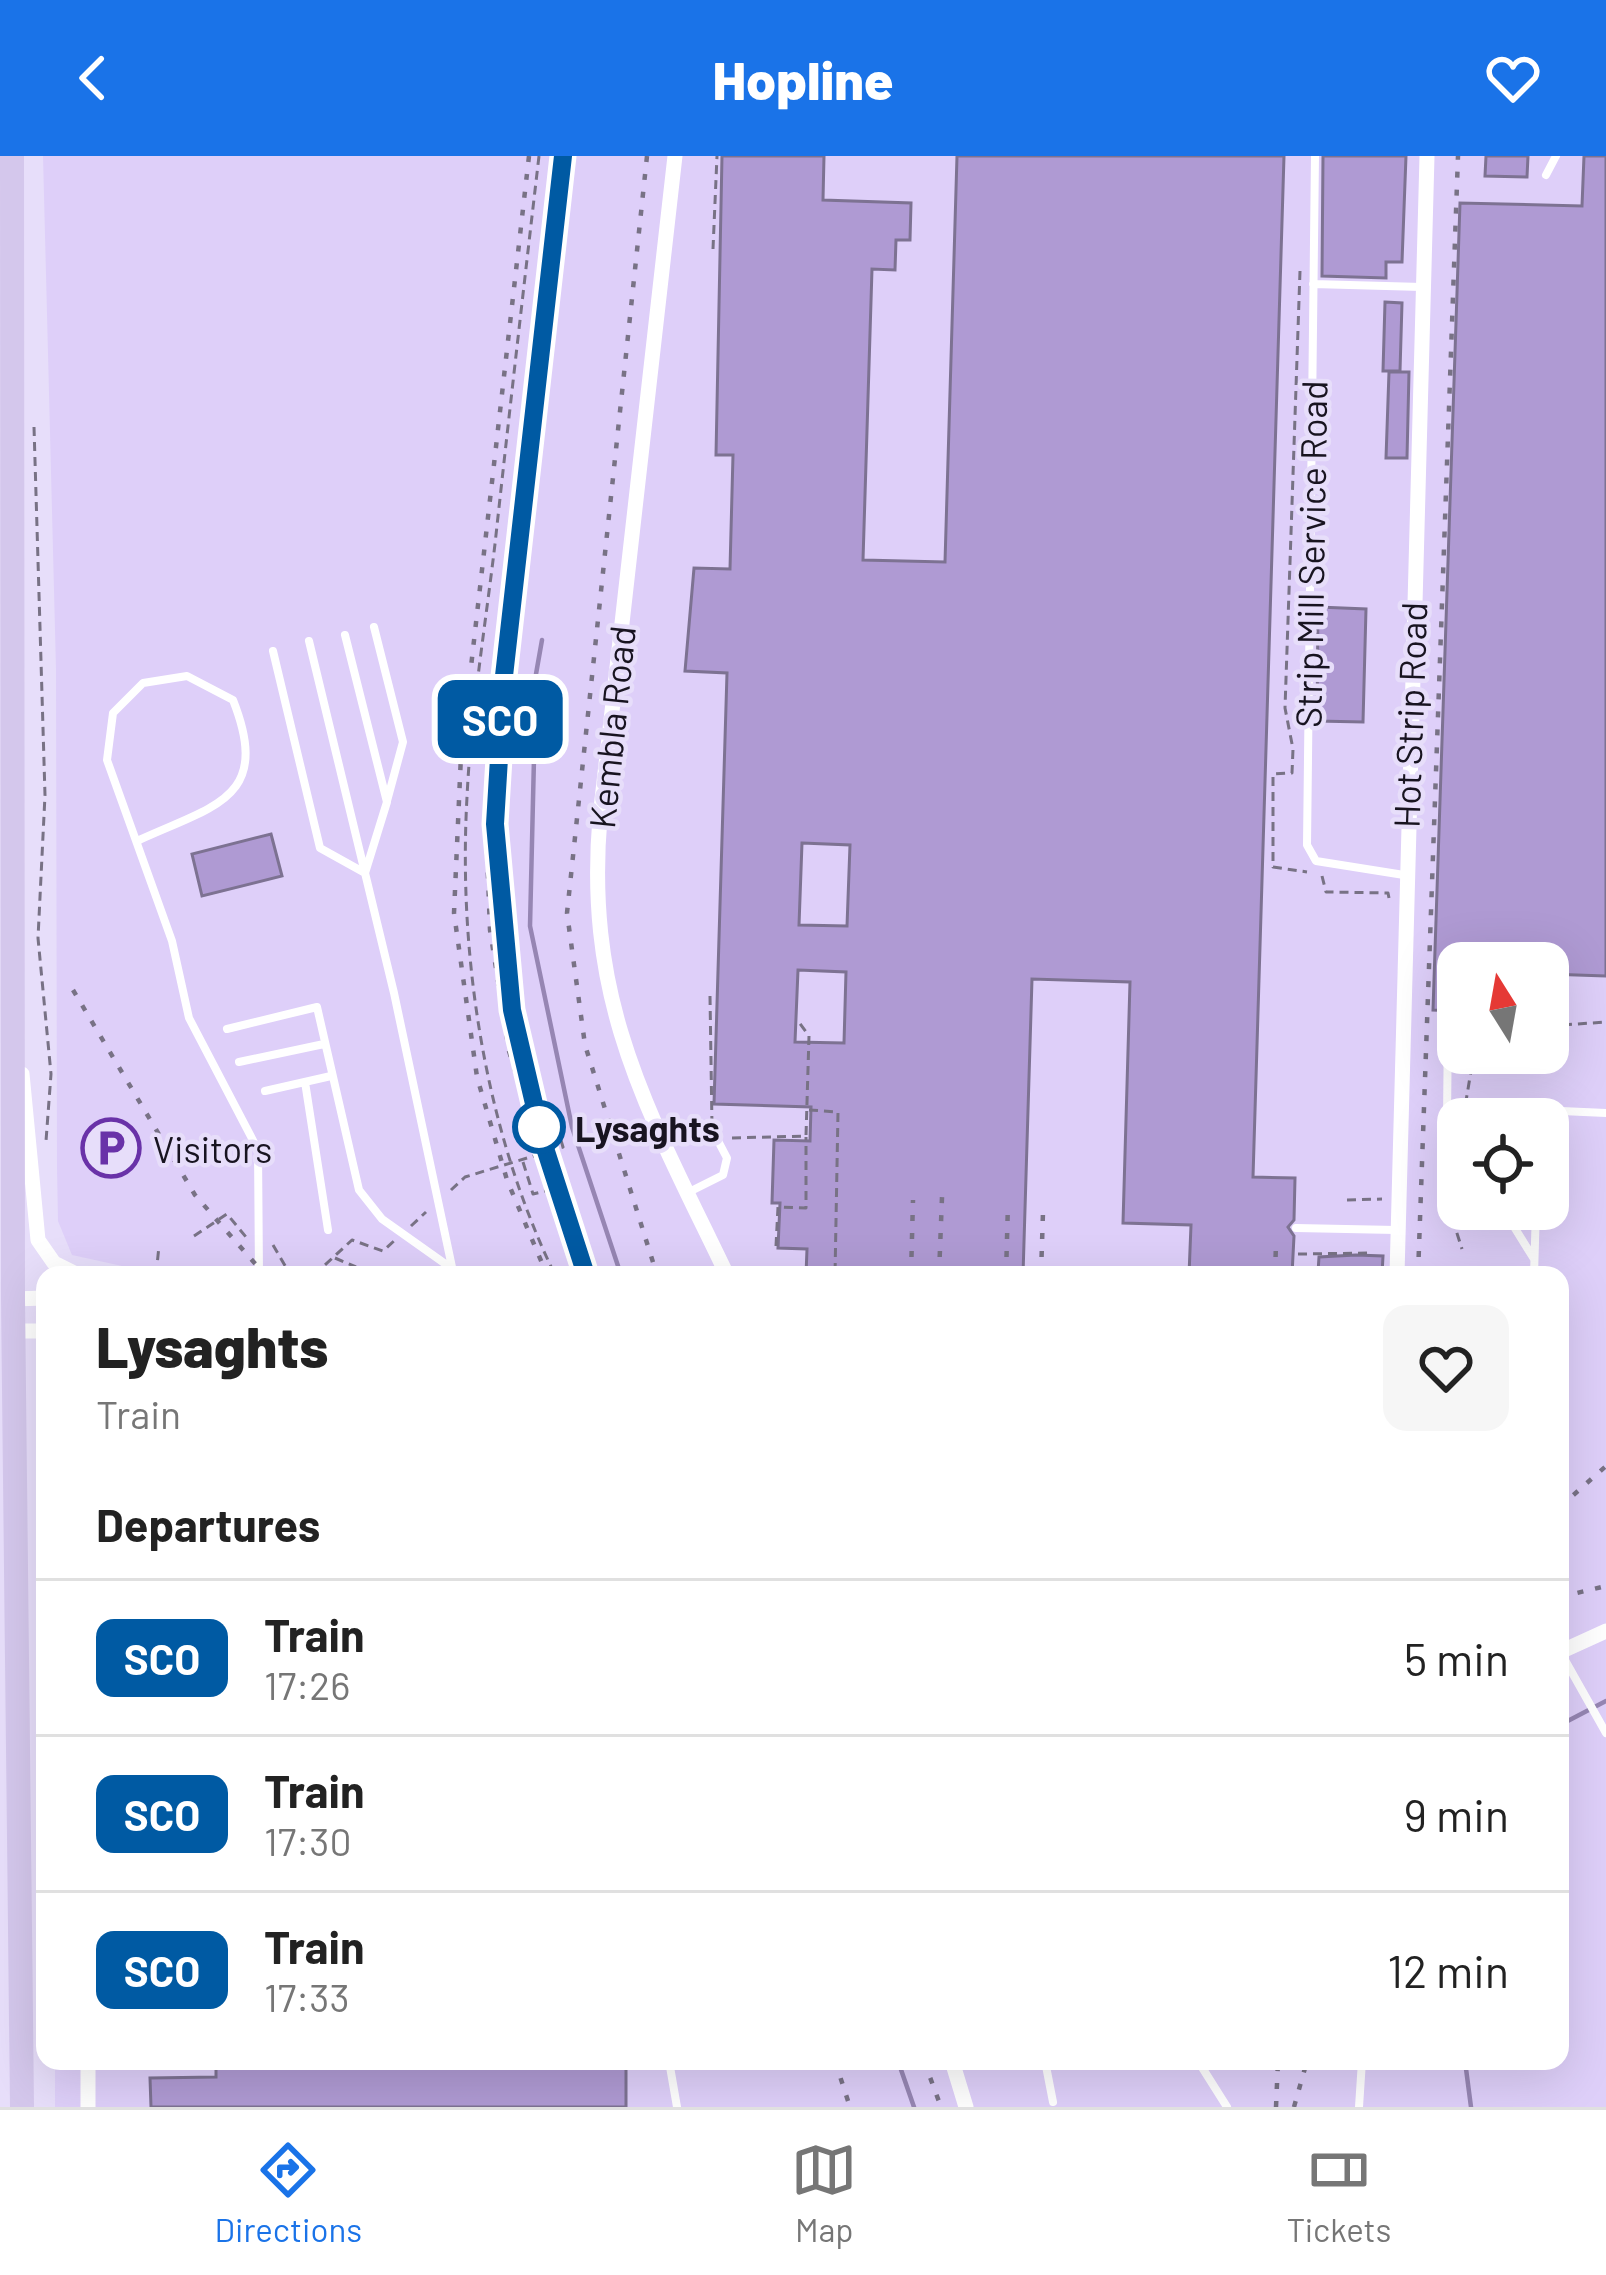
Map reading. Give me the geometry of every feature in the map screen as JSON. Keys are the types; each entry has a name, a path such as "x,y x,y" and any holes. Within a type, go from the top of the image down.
{"main road":[{"path":"12,156 13,1012 7,1332 22,2107"}],"street":[{"name":"Kembla Road","path":"675,156 597,878 602,966 616,1025 723,1266"},
{"name":"Hot Strip Road","path":"1397,1266 1404,875 1427,156"},
{"path":"13,1012 32,1151 36,1232 48,1257 63,1266"},
{"path":"1569,1648 1606,1631"},
{"path":"88,2070 88,2107"},
{"path":"955,2070 966,2107"}],"lane":[{"name":"Strip Mill Service Road","path":"1315,156 1307,845 1316,861 1404,875"},
{"path":"1546,175 1556,156"},
{"path":"1310,284 1422,287"},
{"path":"365,873 404,742 374,627"},
{"path":"345,635 387,802"},
{"path":"309,641 452,1266"},
{"path":"273,651 320,848 365,873"},
{"path":"137,841 220,803 244,778 249,741 233,700 187,676 143,683 113,713 107,760 172,941 189,1018 258,1150 259,1266"},
{"path":"227,1029 316,1007 350,1165 364,1200 451,1266"},
{"path":"239,1062 324,1044"},
{"path":"265,1091 331,1076"},
{"path":"305,1082 328,1230"},
{"path":"1569,1111 1606,1113"},
{"path":"688,1193 723,1175 727,1158 716,1137"},
{"path":"1296,1228 1398,1230"},
{"path":"1516,1230 1535,1260"},
{"path":"1535,1266 1536,1230"},
{"path":"1569,1668 1606,1733"},
{"path":"671,2070 677,2107"},
{"path":"1047,2070 1053,2102"},
{"path":"1204,2070 1227,2107"},
{"path":"1358,2107 1361,2070"}],"path":[{"path":"539,156 467,797 466,908 479,1022 507,1143 528,1216 551,1266"},
{"path":"713,249 717,156"},
{"path":"1299,282 1310,284"},
{"path":"32,416 39,471 45,795 38,938 52,1074 46,1156"},
{"path":"710,997 706,1116 716,1137 806,1136"},
{"path":"776,1246 778,1207 806,1208 809,1036 798,1021"},
{"path":"1569,1025 1606,1022"},
{"path":"807,1110 838,1112 835,1266"},
{"path":"448,1192 465,1177 563,1147 554,1111 541,1113"},
{"path":"634,1137 638,1148"},
{"path":"522,1159 532,1190 545,1191"},
{"path":"325,1266 354,1240 383,1251 432,1207"},
{"path":"194,1236 227,1214 252,1244"},
{"path":"1456,1230 1462,1249"},
{"path":"273,1245 286,1266"},
{"path":"157,1266 159,1246"},
{"path":"1298,1254 1371,1253"},
{"path":"335,1258 354,1266"}],"shaded area":[{"path":"43,156 1606,156 1606,2107 55,2107 55,2070 1569,2070 1569,1266 122,1266 72,1255 58,1221 56,669"}],"building":[{"path":"722,156 824,156 823,200 911,203 910,240 896,240 895,270 872,269 863,560 945,562 957,156 1284,156 1253,1177 1295,1178 1294,1220 1288,1227 1294,1236 1292,1266 1189,1266 1191,1225 1123,1223 1130,982 1032,979 1023,1266 806,1266 807,1249 778,1248 780,1203 772,1203 774,1140 810,1141 811,1107 714,1104 727,673 685,671 694,568 730,569 733,455 716,455","holes":["802,843 850,845 847,926 799,925","798,970 846,972 844,1043 795,1042"]},
{"path":"1323,156 1406,156 1402,262 1386,262 1386,278 1322,276"},
{"path":"1486,156 1528,156 1527,177 1485,176"},
{"path":"1584,156 1606,156 1606,976 1569,975 1569,942 1437,942 1437,1010 1433,1010 1460,203 1582,206"},
{"path":"1385,302 1402,303 1400,371 1383,371"},
{"path":"1389,372 1409,372 1407,458 1386,458"},
{"path":"1318,607 1366,609 1363,722 1317,721"},
{"path":"271,834 282,876 202,896 192,854"},
{"path":"1383,1256 1382,1266 1318,1266 1319,1257"},
{"path":"216,2070 626,2070 626,2107 151,2107 150,2078 216,2077"}],"waterway":[{"path":"542,640 536,674 530,926 572,1127 618,1266"},
{"path":"1569,1720 1606,1701"},
{"path":"901,2070 914,2107"},
{"path":"1466,2070 1471,2107"}],"railway":[{"path":"529,156 461,755 454,913 477,1077 507,1180 543,1266"},
{"path":"553,156 498,647 486,824 490,930 509,1051 574,1266"},
{"path":"647,156 567,913 585,1045 654,1266"},
{"path":"1418,1266 1458,156"},
{"path":"73,990 195,1195 257,1266"},
{"path":"939,1266 942,1197"},
{"path":"911,1266 913,1200"},
{"path":"1006,1266 1008,1203"},
{"path":"1041,1266 1043,1212"},
{"path":"1275,1266 1276,1244"},
{"path":"1569,1499 1606,1466"},
{"path":"1569,1595 1606,1586"},
{"path":"838,2070 850,2107"},
{"path":"927,2070 941,2107"},
{"path":"1276,2107 1278,2070"},
{"path":"1294,2107 1304,2070"}],"train":[{"name":"SCO","path":"563,156 504,676 495,824 501,931 526,1081 583,1266"}],"place":[{"name":"Lysaghts","path":"539,1127"},
{"name":"Visitors","path":"111,1148"}]}
